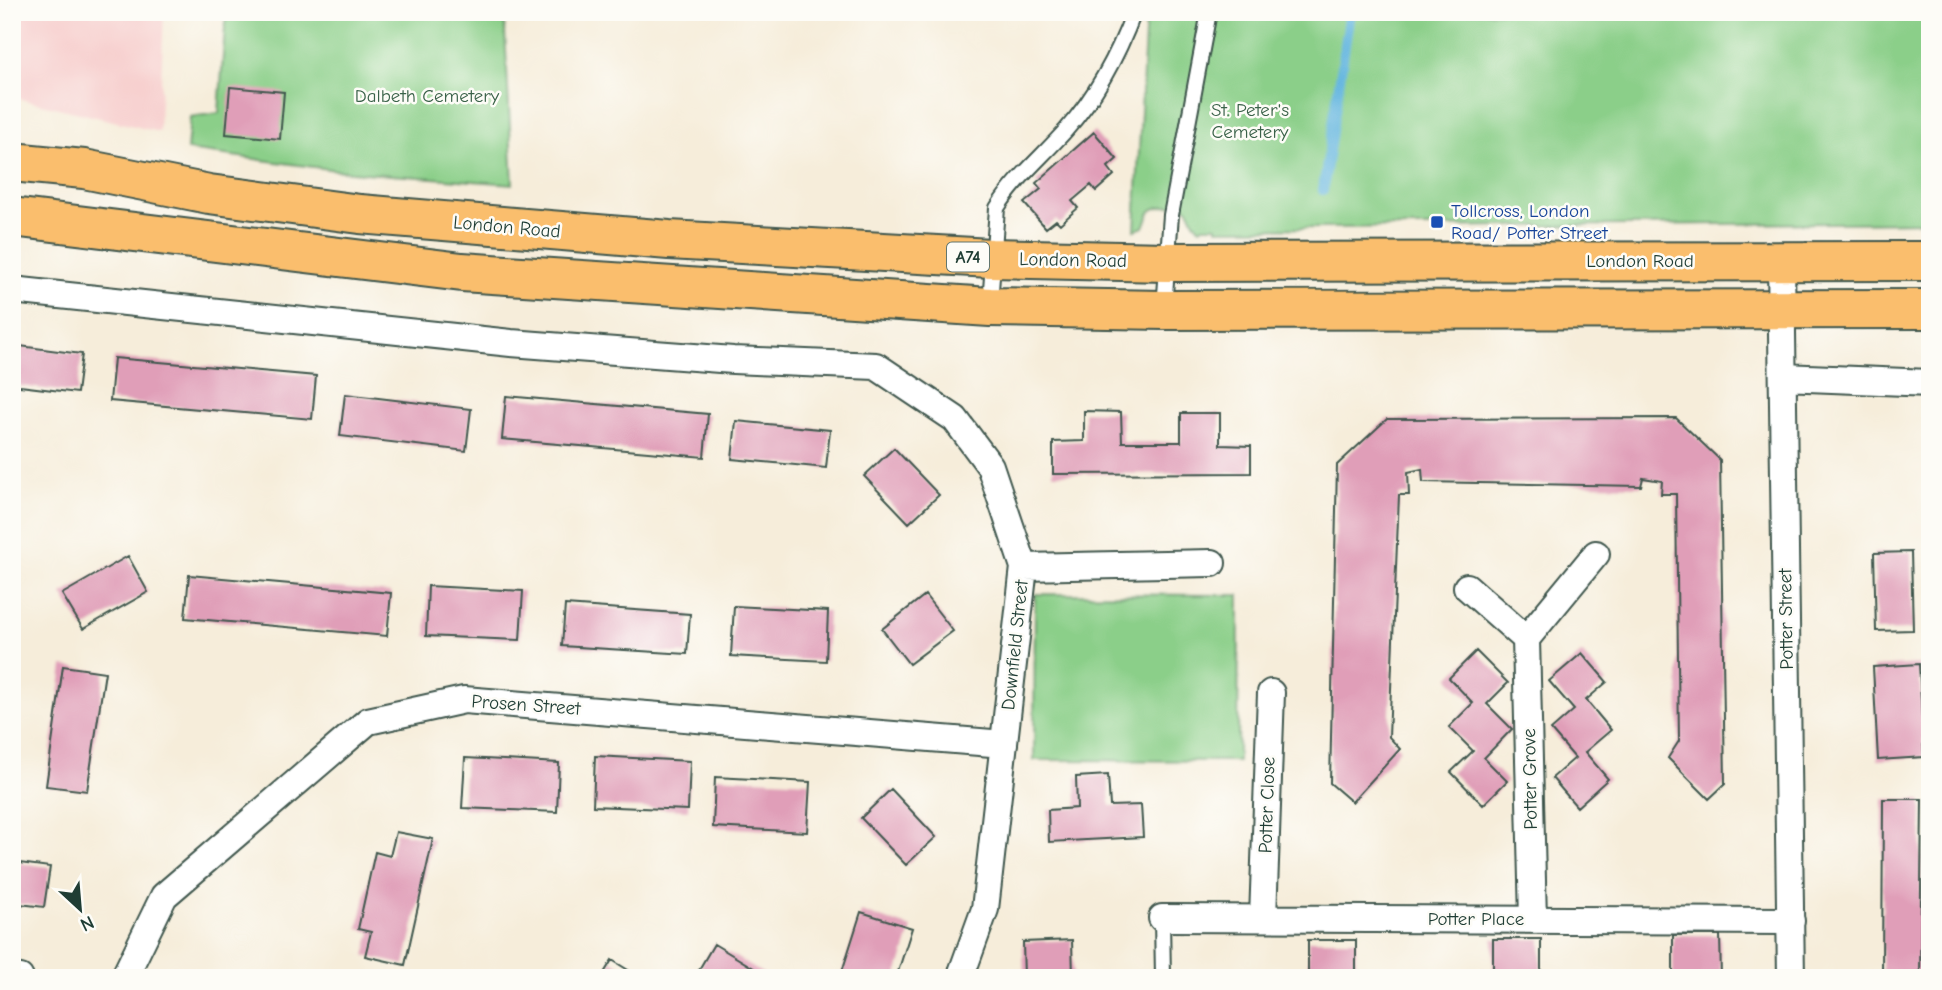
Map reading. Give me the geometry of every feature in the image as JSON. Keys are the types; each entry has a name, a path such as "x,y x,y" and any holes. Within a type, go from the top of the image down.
{"main road":[{"name":"London Road","path":"12,162 84,169 209,194 360,214 669,240 992,258 1166,262 1930,261"},
{"path":"355,259 360,214"},
{"path":"12,217 475,273 990,307 1164,310 1930,309"}],"street":[{"name":"Potter Street","path":"1781,261 1791,978"},
{"name":"Downfield Street","path":"12,290 525,344 733,360 876,366 955,419 990,466 1024,567 985,909 960,978"},
{"path":"1783,377 1930,383"},
{"path":"1467,587 1527,639 1596,555"},
{"path":"1024,567 1212,563"},
{"name":"Potter Grove","path":"1527,639 1533,920"},
{"name":"Potter Close","path":"1263,918 1270,693"},
{"name":"Prosen Street","path":"124,978 164,896 368,720 464,700 1004,744"},
{"name":"Potter Place","path":"1162,918 1791,921"},
{"path":"12,977 20,978"}],"lane":[{"path":"990,307 997,208 1005,194 1068,128 1097,89 1124,41 1134,12"},
{"path":"1164,310 1174,193 1209,12"},
{"path":"1162,918 1164,978"}],"shaded area":[{"path":"12,12 164,12 159,132 12,97"}],"green space":[{"name":"Dalbeth Cemetery","path":"226,12 504,12 513,184 351,172 187,150 190,117 219,113"},
{"name":"St. Peter's Cemetery","path":"1146,12 1930,12 1930,222 1217,229 1217,226 1200,228 1188,209 1175,205 1154,209 1144,227 1135,230"},
{"path":"1035,594 1239,595 1238,761 1034,760"}],"building":[{"path":"230,87 284,92 280,139 226,134"},
{"path":"1094,132 1117,159 1108,167 1114,175 1096,191 1091,185 1072,201 1078,208 1060,224 1056,220 1046,228 1024,203 1041,189 1036,183"},
{"path":"12,345 82,354 77,393 12,385"},
{"path":"114,358 316,376 312,419 110,401"},
{"path":"345,394 471,409 466,451 340,436"},
{"path":"506,396 708,414 704,457 502,439"},
{"path":"1084,411 1121,412 1122,442 1181,442 1181,413 1220,413 1220,445 1251,446 1251,473 1053,474 1053,442 1084,441"},
{"path":"1676,418 1720,460 1725,784 1709,799 1668,758 1679,741 1676,494 1661,494 1662,481 1643,478 1641,486 1423,482 1422,469 1408,472 1409,495 1399,495 1389,737 1400,749 1352,802 1330,783 1337,465 1387,419"},
{"path":"736,421 830,430 826,468 732,459"},
{"path":"894,448 939,495 909,523 864,476"},
{"path":"1911,552 1913,630 1876,631 1874,553"},
{"path":"128,556 148,592 83,629 62,594"},
{"path":"189,575 391,593 387,636 185,618"},
{"path":"428,586 523,591 520,640 426,636"},
{"path":"925,595 953,631 909,664 882,629"},
{"path":"565,605 690,614 687,654 562,646"},
{"path":"734,606 828,611 826,661 731,656"},
{"path":"1476,651 1508,683 1487,704 1512,729 1484,758 1507,781 1483,805 1451,772 1473,751 1449,727 1473,703 1449,678"},
{"path":"1582,653 1607,682 1586,700 1611,730 1585,752 1608,779 1577,807 1552,778 1575,758 1551,730 1574,710 1549,681"},
{"path":"1919,664 1924,757 1878,760 1873,667"},
{"path":"63,666 105,672 87,791 46,786"},
{"path":"595,756 690,761 688,810 593,806"},
{"path":"465,758 559,763 557,812 462,808"},
{"path":"1108,775 1110,806 1141,805 1143,837 1049,842 1048,810 1077,808 1076,777"},
{"path":"715,777 810,782 807,832 713,827"},
{"path":"891,789 936,837 906,865 861,818"},
{"path":"1883,799 1922,799 1920,978 1882,978"},
{"path":"396,832 433,839 405,965 365,956 371,932 358,929 375,852 390,856"},
{"path":"12,862 50,867 44,907 12,903"},
{"path":"861,912 912,928 896,978 840,978"},
{"path":"1673,935 1720,935 1721,978 1673,978"},
{"path":"1493,939 1541,939 1541,978 1493,978"},
{"path":"1072,940 1073,978 1024,978 1023,942"},
{"path":"1308,940 1356,940 1356,978 1308,978"},
{"path":"714,944 770,978 694,978"},
{"path":"612,960 641,978 601,978"}],"waterway":[{"path":"1323,190 1350,12"}],"place":[{"name":"Tollcross, London Road/ Potter Street","path":"1437,222"}]}
